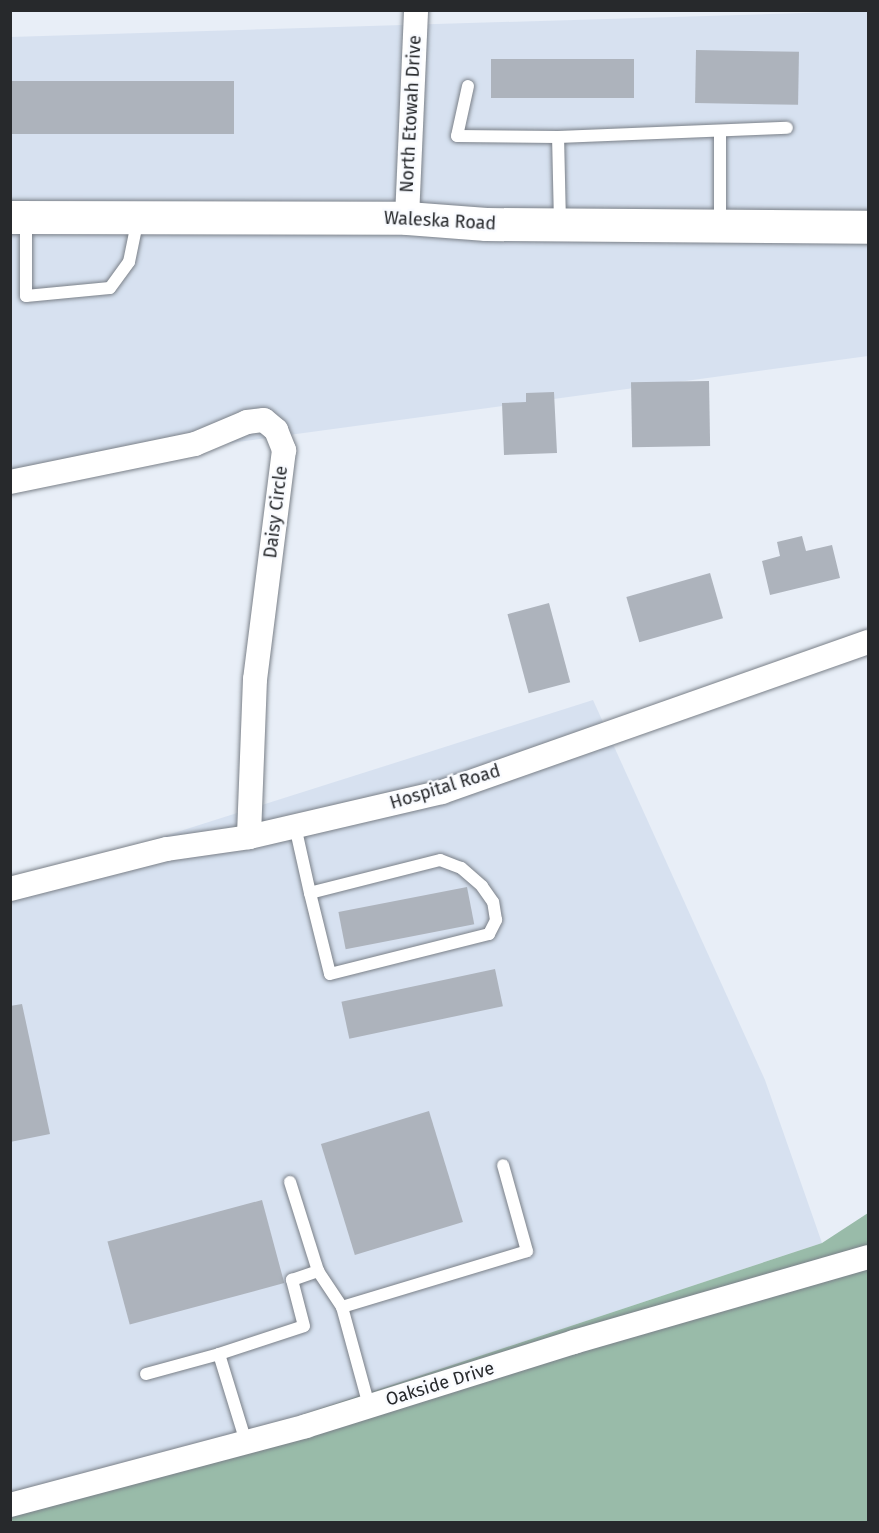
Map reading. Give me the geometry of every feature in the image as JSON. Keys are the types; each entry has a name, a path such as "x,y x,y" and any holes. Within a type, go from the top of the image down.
{"main road":[{"name":"Waleska Road","path":"18,217 407,218 560,225 868,227"}],"street":[{"name":"North Etowah Drive","path":"407,218 416,10"},
{"name":"Daisy Circle","path":"10,482 195,444 247,422 264,420 276,430 284,450 255,679 249,837"},
{"name":"Hospital Road","path":"10,889 167,849 249,837 442,792 868,642"},
{"name":"Oakside Drive","path":"10,1505 246,1442 574,1342 868,1257"}],"lane":[{"path":"468,86 457,136 558,137 787,128"},
{"path":"720,131 720,227"},
{"path":"558,137 560,225"},
{"path":"18,217 26,296 110,288 129,262 138,217"},
{"path":"295,826 310,893 330,974 489,934 495,920 493,902 482,886 461,868 440,860 310,893"},
{"path":"342,1307 527,1251 503,1165"},
{"path":"290,1182 318,1271 342,1307 369,1406"},
{"path":"146,1374 219,1354 304,1326 292,1280 318,1271"},
{"path":"219,1354 246,1442"}],"shaded area":[{"path":"868,11 868,356 11,473 10,37"},
{"path":"593,700 765,1080 822,1243 11,1511 10,885"}],"green space":[{"path":"868,1213 868,1522 11,1522 10,1511 822,1243"}],"building":[{"path":"696,50 799,52 798,105 695,103"},
{"path":"491,59 634,59 634,98 491,98"},
{"path":"10,81 234,81 234,134 10,134"},
{"path":"709,381 710,446 632,447 631,382"},
{"path":"554,392 557,453 504,455 502,403 526,402 526,393"},
{"path":"802,536 806,551 832,545 840,578 770,595 762,561 780,556 777,542"},
{"path":"710,573 723,618 639,642 626,597"},
{"path":"549,603 570,682 529,693 507,614"},
{"path":"467,887 474,924 346,949 338,912"},
{"path":"495,969 503,1006 349,1039 341,1002"},
{"path":"22,1004 50,1134 10,1142 10,1006"},
{"path":"429,1111 463,1222 355,1255 321,1144"},
{"path":"262,1200 284,1283 130,1324 107,1241"}]}
